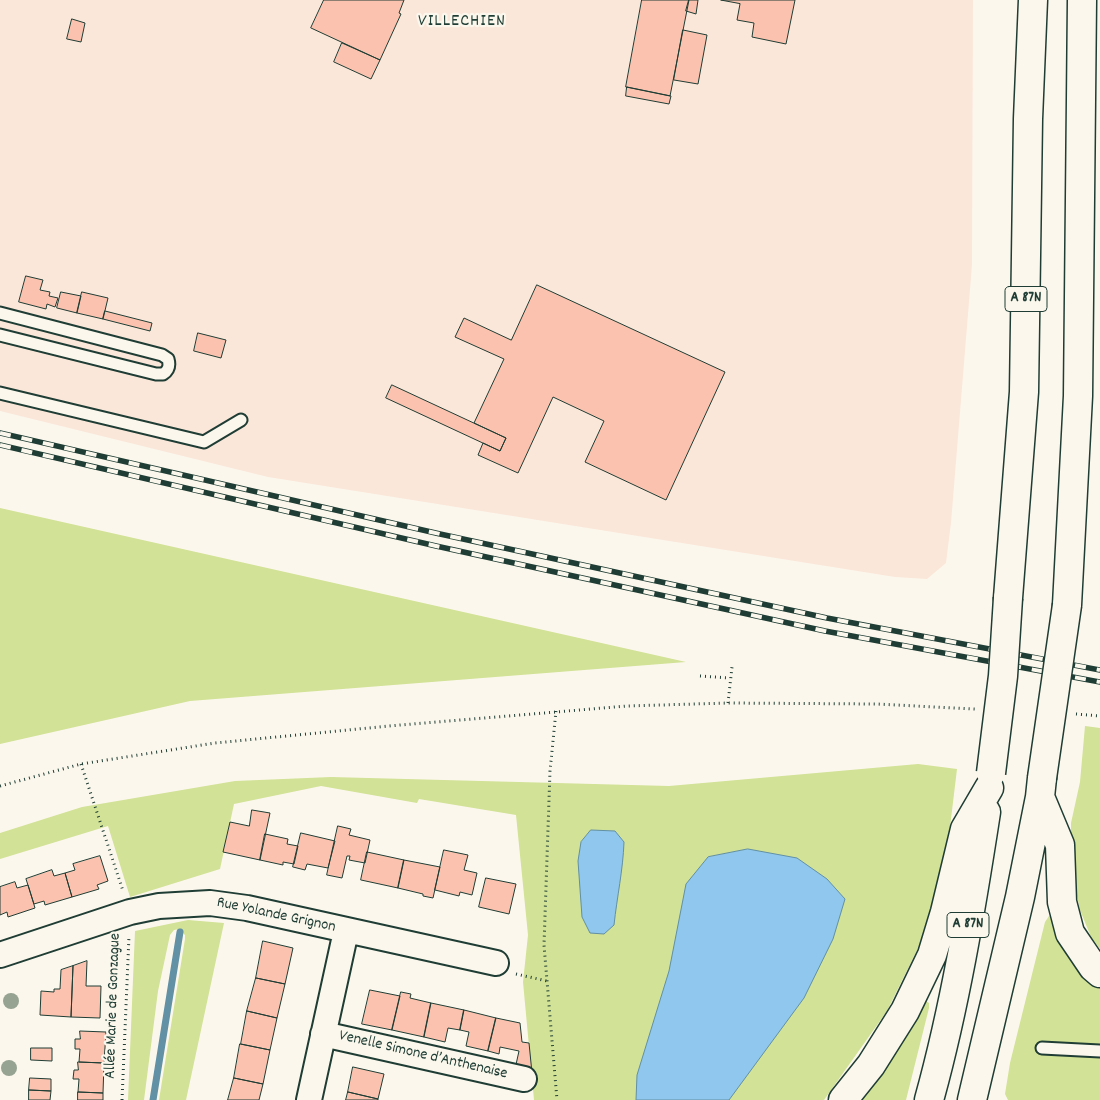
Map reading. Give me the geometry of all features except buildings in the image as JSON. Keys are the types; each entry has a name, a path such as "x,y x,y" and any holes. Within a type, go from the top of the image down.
{"highway":[{"name":"A 87N","path":"929,1100 940,1062 970,915 990,780 1002,676 1024,392 1028,119 1033,0"},
{"name":"A 87N","path":"972,1100 1020,898 1041,787 1067,605 1078,396 1082,0"},
{"path":"843,1100 871,1065 905,1011 932,955 946,912 965,829 990,780"},
{"path":"1041,787 1060,845 1062,902 1070,933 1093,967 1100,973"}],"street":[{"name":"Rue Yolande Grignon","path":"0,955 130,912 159,906 210,903 247,908 496,963"},
{"path":"309,1100 346,931"},
{"name":"Venelle Simone d’Anthenaise","path":"323,1034 524,1079"}],"lane":[{"path":"0,313 162,355 168,359 169,366 163,374 156,374 0,335"},
{"path":"0,393 204,442 241,420"},
{"path":"1042,1048 1100,1051"}],"path":[{"path":"728,703 732,667"},
{"path":"700,676 730,678"},
{"path":"0,786 82,764 215,743 556,711 627,706 728,703 877,704 959,708"},
{"path":"556,711 550,771 544,945 557,1100"},
{"path":"1094,715 1100,716"},
{"path":"82,764 130,912"},
{"name":"Allée Marie de Gonzague","path":"122,1100 130,912"},
{"path":"496,963 502,971 547,981"}],"shaded area":[{"path":"0,0 973,0 972,265 951,523 946,563 927,579 895,577 268,477 0,411"}],"green space":[{"path":"0,508 686,662 190,701 0,744"},
{"path":"1085,726 1100,728 1100,949 1091,937 1080,910 1071,868 1071,823 1080,782"},
{"path":"918,764 957,769 950,827 926,932 887,1011 824,1100 534,1100 523,982 528,935 516,815 419,799 417,803 321,786 234,804 220,869 130,897 108,826 0,859 0,833 82,807 235,781 331,777 669,786"},
{"path":"1055,915 1100,984 1100,1100 1008,1100 1005,1094 1010,1063 1045,922 1049,916"},
{"path":"188,920 224,923 186,1100 159,1100 185,939 185,935 179,929 174,930 170,935 158,991 144,1100 128,1100 135,931"},
{"path":"926,1001 929,1003 929,1008 906,1100 859,1100 921,1004"}],"water":[{"path":"591,830 615,831 624,842 614,925 604,934 590,933 582,917 578,861 581,842"},
{"path":"748,849 797,858 827,879 845,899 833,939 804,998 729,1100 636,1100 637,1075 669,971 686,884 708,857"}],"waterway":[{"path":"153,1100 180,932"}],"railway":[{"path":"0,433 440,534 827,618 1100,670"},
{"path":"0,445 436,546 825,631 1100,682"}],"district":[{"name":"VILLECHIEN","path":"462,23"}]}
